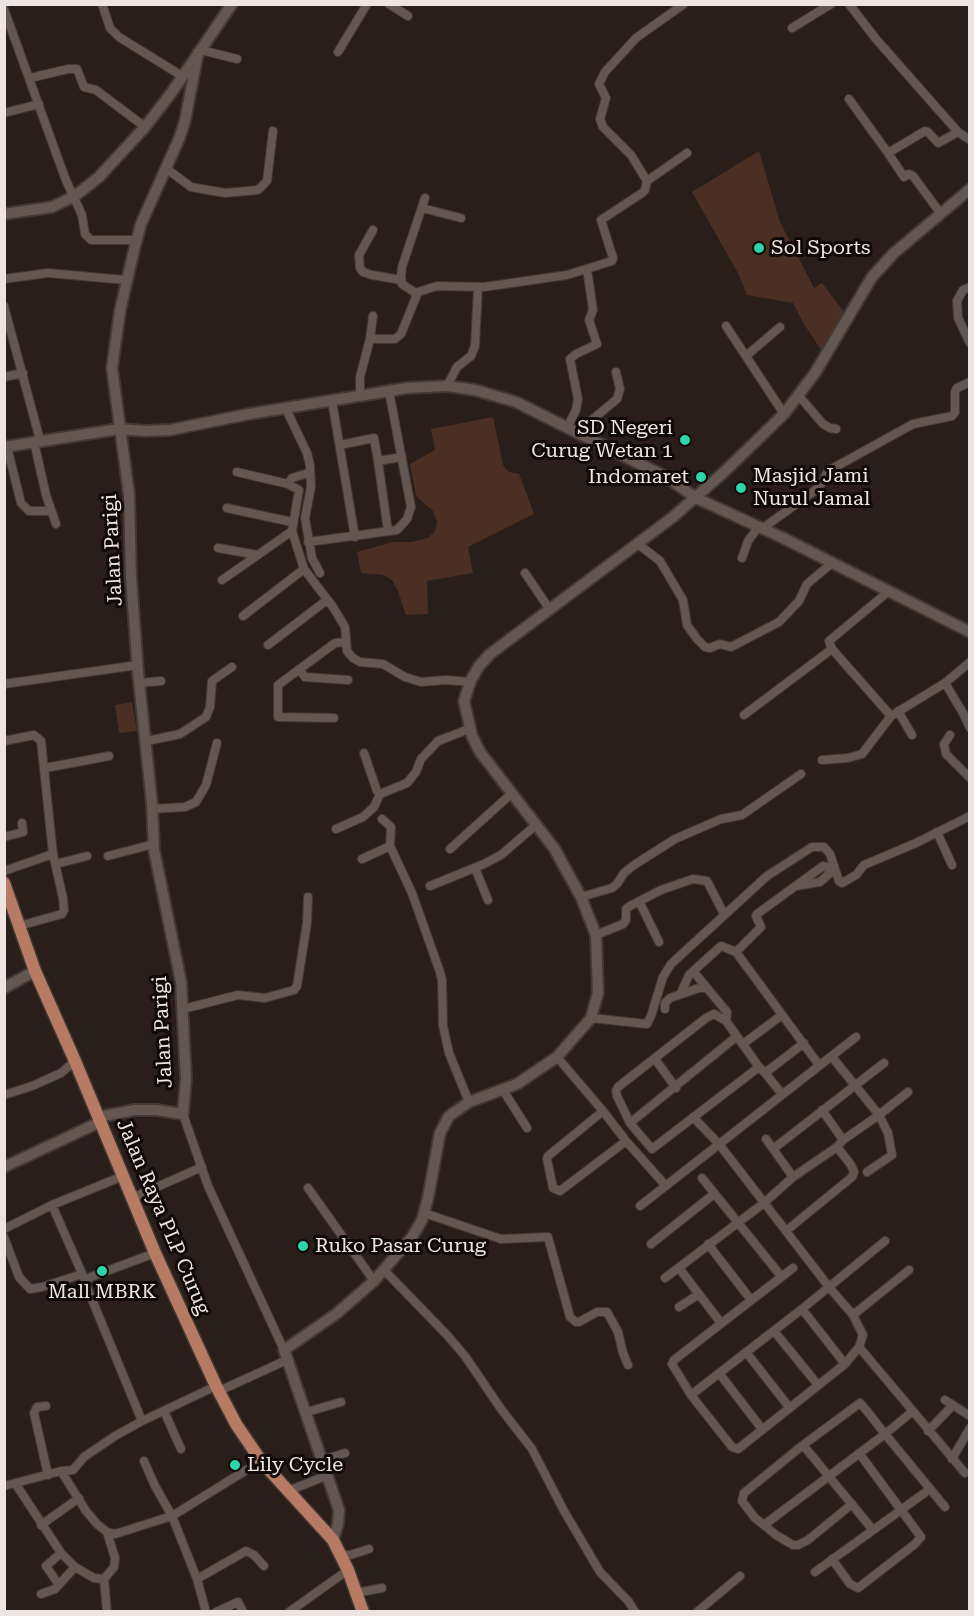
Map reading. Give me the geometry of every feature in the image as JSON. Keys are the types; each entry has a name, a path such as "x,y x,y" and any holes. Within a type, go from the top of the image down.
{"main road":[{"name":"Jalan Raya PLP Curug","path":"4,883 35,971 155,1253 217,1388 236,1424 261,1461 333,1540 348,1570 363,1611"}],"street":[{"path":"102,4 110,28 119,37 182,76"},
{"name":"Jalan Parigi","path":"232,4 200,51 185,121 137,240 126,280 112,368 119,429 127,465 131,577 147,741 154,844 157,870 178,965 183,1009 186,1079 183,1114 201,1167 286,1355 307,1412 339,1510 333,1540"},
{"path":"338,52 367,4"},
{"path":"389,4 408,16"},
{"path":"647,181 631,155 603,127 600,118 606,98 599,84 605,72 636,38 684,4"},
{"path":"792,28 831,4"},
{"path":"849,4 876,39 958,132 969,140"},
{"path":"4,9 65,178 75,196 88,239 137,240"},
{"path":"4,214 52,207 75,196 99,177 145,128 200,51 237,59"},
{"path":"30,78 77,69 84,87 96,90 145,128"},
{"path":"849,99 904,177 909,174 913,176 941,214"},
{"path":"4,113 39,104"},
{"path":"167,169 191,186 225,193 258,190 267,181 273,131"},
{"path":"888,153 925,131 938,143 958,132"},
{"path":"370,339 395,339 401,334 417,294 437,286 478,288 567,275 610,263 613,258 601,220 642,193 647,181 687,153"},
{"path":"4,1486 73,1470 90,1452 142,1421 286,1355 374,1281 412,1237 424,1213 440,1133 449,1116 469,1102 517,1083 557,1057 591,1018 598,993 596,935 581,897 554,848 480,752 469,729 464,700 470,682 484,660 639,544 696,498 784,414 799,396 839,336 872,277 894,253 969,189"},
{"path":"417,294 402,284 400,280 402,267 425,198"},
{"path":"422,208 460,218"},
{"path":"373,230 359,255 360,268 363,272 400,280"},
{"path":"572,430 578,399 570,359 597,344 589,320 593,310 587,269"},
{"path":"4,279 39,273 126,280"},
{"path":"969,287 963,290 957,301 957,318 969,343"},
{"path":"447,386 457,368 471,356 475,346 478,288"},
{"path":"4,306 23,373 51,511 56,524"},
{"path":"360,397 360,377 370,339 373,316"},
{"path":"726,326 784,414"},
{"path":"746,356 780,327"},
{"path":"4,344 15,341"},
{"path":"572,430 617,399 620,388 616,372"},
{"path":"4,377 23,373"},
{"path":"742,558 748,541 761,527 813,492 821,484 828,471 913,424 952,416 955,412 957,388 969,382"},
{"path":"51,511 29,511 21,503 6,447 119,429 170,430 389,391 425,386 447,386 475,390 516,402 668,478 696,498 761,527 969,631"},
{"path":"308,542 397,530 407,519 411,507 389,391"},
{"path":"799,396 823,424 836,429"},
{"path":"332,401 355,537"},
{"path":"286,409 307,453 310,465 311,487 305,518 312,558 320,573"},
{"path":"340,445 374,438 388,531"},
{"path":"378,461 402,457"},
{"path":"237,472 288,484 299,490 300,496 292,522 292,531 304,569 345,627 347,651 360,662 383,664 412,680 470,682"},
{"path":"288,484 292,478 305,474"},
{"path":"227,508 292,522"},
{"path":"222,580 292,531"},
{"path":"639,544 660,561 682,600 687,625 697,639 710,648 720,644 731,646 778,622 800,601 807,584 832,563"},
{"path":"218,548 258,555"},
{"path":"243,616 304,569"},
{"path":"525,573 550,610"},
{"path":"889,591 829,641 832,649 895,714 912,735"},
{"path":"268,645 327,600"},
{"path":"334,718 278,717 278,685 335,643 346,642"},
{"path":"744,715 832,649"},
{"path":"822,760 848,758 862,754 895,714 945,683 969,663"},
{"path":"4,684 138,665"},
{"path":"147,741 180,734 206,717 210,707 212,681 232,668"},
{"path":"299,669 305,678 348,680"},
{"path":"140,683 161,681"},
{"path":"945,683 969,728"},
{"path":"336,829 363,817 374,807 380,794 408,783 421,759 438,741 469,729"},
{"path":"950,735 944,744 946,754 969,778"},
{"path":"4,741 23,736 37,737 41,741 53,854 63,898 64,912 19,926"},
{"path":"152,809 185,807 196,802 206,785 217,743"},
{"path":"364,753 380,794"},
{"path":"45,768 109,756"},
{"path":"581,897 612,888 634,865 675,839 721,819 742,815 801,774"},
{"path":"450,849 511,794"},
{"path":"591,1018 647,1024 663,977 671,963 767,876 812,847 825,847 830,854 839,881 842,883 856,875 864,865 969,816"},
{"path":"381,819 391,827 390,846 412,893 440,972 443,1026 448,1053 469,1102"},
{"path":"4,837 23,832 22,823"},
{"path":"430,886 501,855 537,824"},
{"path":"937,832 952,865"},
{"path":"108,856 154,844"},
{"path":"362,859 390,846"},
{"path":"4,871 53,854"},
{"path":"56,864 87,856"},
{"path":"475,868 488,900"},
{"path":"596,935 623,924 626,920 627,908 688,880 700,879 708,882 724,914"},
{"path":"736,952 760,930 761,924 757,914 796,886"},
{"path":"183,1009 238,995 266,998 294,990 297,986 308,923 308,897"},
{"path":"639,901 659,942"},
{"path":"681,993 693,970 721,946 736,952 819,1065"},
{"path":"693,970 727,1011 726,1021"},
{"path":"4,988 35,971"},
{"path":"665,1009 667,999 707,987"},
{"path":"782,1094 762,1070 736,1037 726,1021 714,1014 622,1083 616,1091 630,1124 652,1149 693,1117 762,1070 804,1042"},
{"path":"747,1041 782,1015"},
{"path":"630,1124 736,1037"},
{"path":"640,1206 856,1037"},
{"path":"557,1057 666,1186"},
{"path":"832,1057 879,1116 888,1133 892,1155 867,1172"},
{"path":"655,1059 676,1088"},
{"path":"4,1095 61,1073 75,1061"},
{"path":"773,1149 884,1063"},
{"path":"503,1090 527,1128"},
{"path":"665,1278 764,1203 793,1177 879,1116 908,1092"},
{"name":"Jalan Parigi","path":"4,1167 99,1119 135,1110 183,1114"},
{"path":"822,1110 843,1140"},
{"path":"603,1111 548,1156 553,1188 560,1191 626,1141"},
{"path":"693,1117 719,1144 829,1287 854,1315 863,1335 859,1347 845,1364 738,1449 734,1449 691,1395 672,1364 674,1360 793,1268"},
{"path":"766,1139 793,1177"},
{"path":"786,1231 852,1176 854,1172 851,1165 837,1147"},
{"path":"132,1198 201,1167"},
{"path":"4,1228 52,1205 123,1176"},
{"path":"702,1178 781,1276"},
{"path":"308,1188 374,1281"},
{"path":"651,1244 714,1194"},
{"path":"52,1205 142,1421"},
{"path":"424,1213 501,1239 548,1237 570,1317 579,1322 597,1312 607,1312 618,1332 628,1365"},
{"path":"4,1237 19,1277 30,1290 91,1277 155,1253"},
{"path":"691,1395 885,1241"},
{"path":"708,1244 751,1300"},
{"path":"679,1268 721,1323"},
{"path":"384,1270 465,1356 532,1449 564,1511 600,1572 635,1611"},
{"path":"854,1315 909,1270"},
{"path":"679,1307 699,1294"},
{"path":"802,1309 845,1364"},
{"path":"774,1331 818,1385"},
{"path":"859,1347 965,1473"},
{"path":"746,1352 789,1407"},
{"path":"719,1373 762,1429"},
{"path":"945,1400 969,1416"},
{"path":"307,1412 341,1402"},
{"path":"852,1504 808,1540 793,1545 777,1536 752,1514 742,1497 803,1445 858,1404 862,1405 945,1507"},
{"path":"928,1431 953,1405"},
{"path":"46,1406 37,1407 34,1413 48,1475"},
{"path":"164,1411 181,1449"},
{"path":"764,1525 913,1411"},
{"path":"952,1459 969,1428"},
{"path":"803,1445 873,1530"},
{"path":"323,1460 345,1453"},
{"path":"832,1559 850,1584 858,1588 919,1540 920,1534 859,1453"},
{"path":"144,1461 172,1516 206,1611"},
{"path":"61,1471 91,1518 107,1532 115,1534 172,1516 261,1461"},
{"path":"288,1491 328,1475"},
{"path":"15,1483 40,1525 61,1553 87,1576 104,1579"},
{"path":"815,1572 930,1489"},
{"path":"40,1525 79,1498"},
{"path":"107,1532 115,1558 114,1567 104,1579 107,1611"},
{"path":"341,1555 350,1555 369,1549"},
{"path":"196,1579 234,1560 244,1552 251,1553 264,1566"},
{"path":"59,1585 46,1566 61,1553"},
{"path":"41,1594 59,1585 75,1567"},
{"path":"289,1611 348,1570"},
{"path":"697,1611 740,1576"},
{"path":"356,1593 382,1588"},
{"path":"216,1611 238,1602 243,1611"}],"shaded area":[{"name":"Sol Sports","path":"759,151 780,222 814,288 822,283 847,316 823,353 793,303 747,295 739,275 692,192"},
{"path":"493,417 503,465 509,472 519,474 534,514 468,547 473,573 427,581 428,614 406,615 392,580 383,575 361,573 357,552 393,542 411,542 428,538 435,531 437,522 433,511 416,496 410,464 435,450 431,429"},
{"path":"132,702 137,731 119,733 115,705"}],"place":[{"name":"Sol Sports","path":"759,248"},
{"name":"SD Negeri Curug Wetan 1","path":"685,440"},
{"name":"Indomaret","path":"701,477"},
{"name":"Masjid Jami Nurul Jamal","path":"741,488"},
{"name":"Ruko Pasar Curug","path":"303,1246"},
{"name":"Mall MBRK","path":"102,1271"},
{"name":"Lily Cycle","path":"235,1465"}]}
